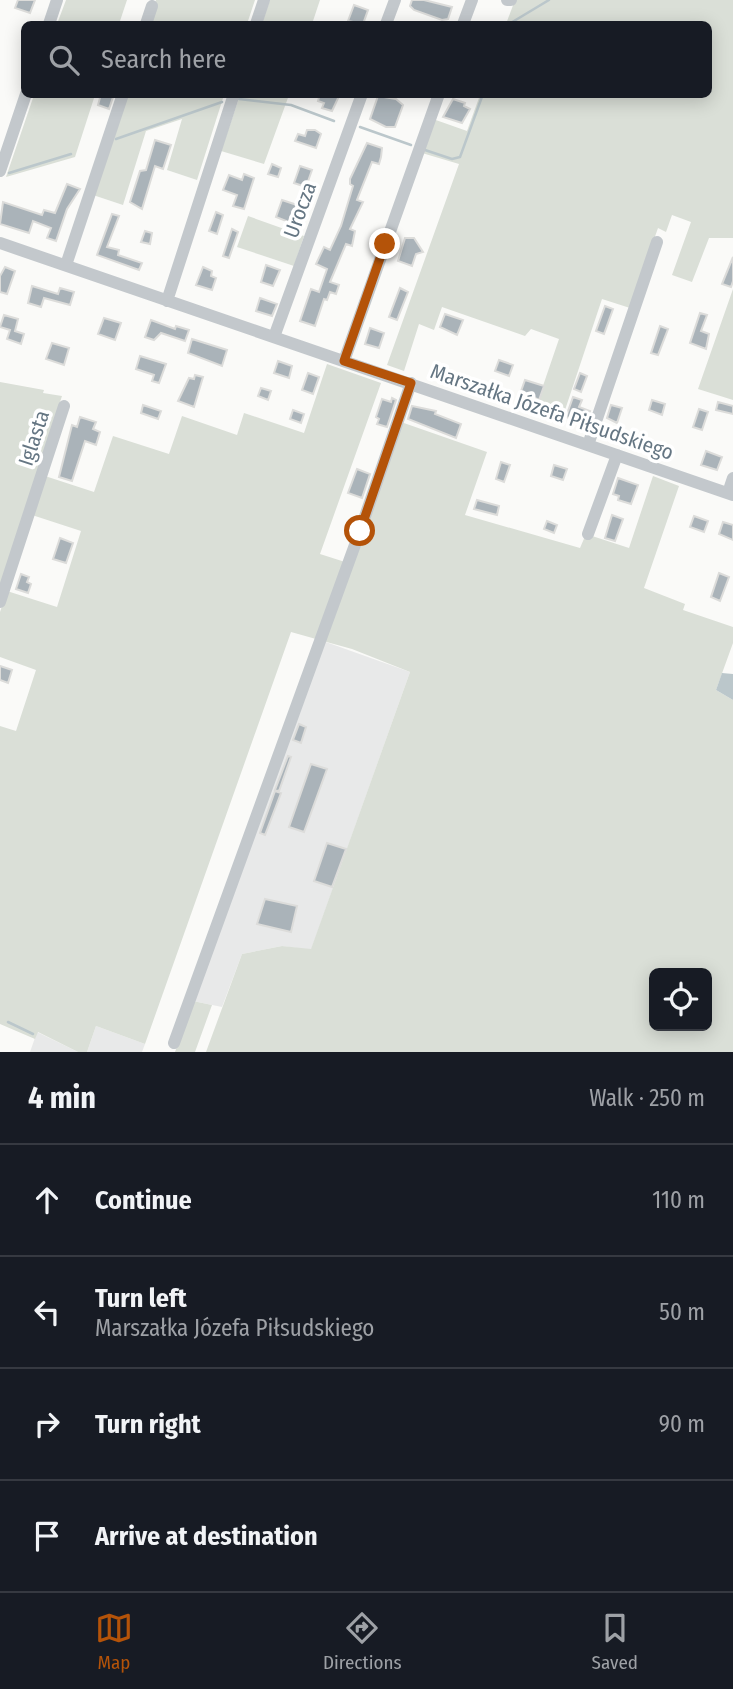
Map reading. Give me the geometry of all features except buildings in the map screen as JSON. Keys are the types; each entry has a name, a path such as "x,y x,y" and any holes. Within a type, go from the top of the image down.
{"street":[{"path":"50,21 57,0"},
{"path":"257,21 264,0"},
{"path":"387,21 394,0"},
{"path":"464,21 471,0"},
{"path":"147,21 152,6"},
{"path":"0,171 25,98"},
{"path":"66,265 121,98"},
{"path":"167,301 233,98"},
{"name":"Urocza","path":"274,337 361,98"},
{"path":"344,361 438,98"},
{"path":"588,445 657,242"},
{"name":"Marszałka Józefa Piłsudskiego","path":"0,243 731,494"},
{"path":"174,1043 411,383"},
{"name":"Iglasta","path":"0,602 64,406"},
{"path":"588,534 617,454"},
{"path":"731,494 733,478"}],"shaded area":[{"path":"66,0 127,0 120,21 58,21"},
{"path":"156,0 255,0 248,21 149,21"},
{"path":"270,0 320,0 313,21 263,21"},
{"path":"515,0 733,0 733,238 709,238 692,282 672,275 691,222 672,215 666,232 658,228 630,308 602,299 560,425 533,415 559,339 531,329 525,336 442,307 434,330 419,324 404,371 387,365 459,164 422,153 433,119 467,131 479,98 712,98 712,21 507,21"},
{"path":"33,98 94,98 75,157 6,177"},
{"path":"125,98 223,98 197,180 167,170 182,119 146,131 123,205 93,195"},
{"path":"239,98 288,98 264,164 221,151"},
{"path":"248,216 304,236 294,266 237,247"},
{"path":"733,289 733,400 698,389"},
{"path":"327,364 381,383 320,554 345,562 316,639 291,632 145,1044 96,1026 87,1052 78,1052 38,1032 35,1039 0,1024 0,726 16,731 36,670 0,657 0,612 7,591 57,607 81,531 32,515 45,476 94,492 113,436 169,454 182,416 237,435 244,413 304,433"},
{"path":"0,382 62,396 0,586"},
{"path":"401,422 487,452 465,515 580,548 586,534 629,548 653,476 679,486 644,588 685,604 683,610 733,627 733,643 716,690 733,700 733,1052 206,1052 242,954 282,946 311,949 410,672 352,649 323,641"},
{"path":"323,641 410,672 311,950 282,946 242,954 222,1007 193,1001"},
{"path":"722,673 733,674 733,700 716,690"},
{"path":"193,1001 212,1005 195,1052 175,1052"},
{"path":"96,1026 145,1044 142,1052 87,1052"},
{"path":"37,1032 78,1052 30,1052"}],"waterway":[{"path":"514,21 549,0"},
{"path":"425,150 452,159 460,157 482,98"},
{"path":"239,99 291,105 334,121"},
{"path":"116,139 222,102"},
{"path":"360,127 411,145"},
{"path":"9,173 71,154"},
{"path":"8,1022 33,1034"}],"route":[{"path":"360,531 411,383 344,361 385,244"}]}
